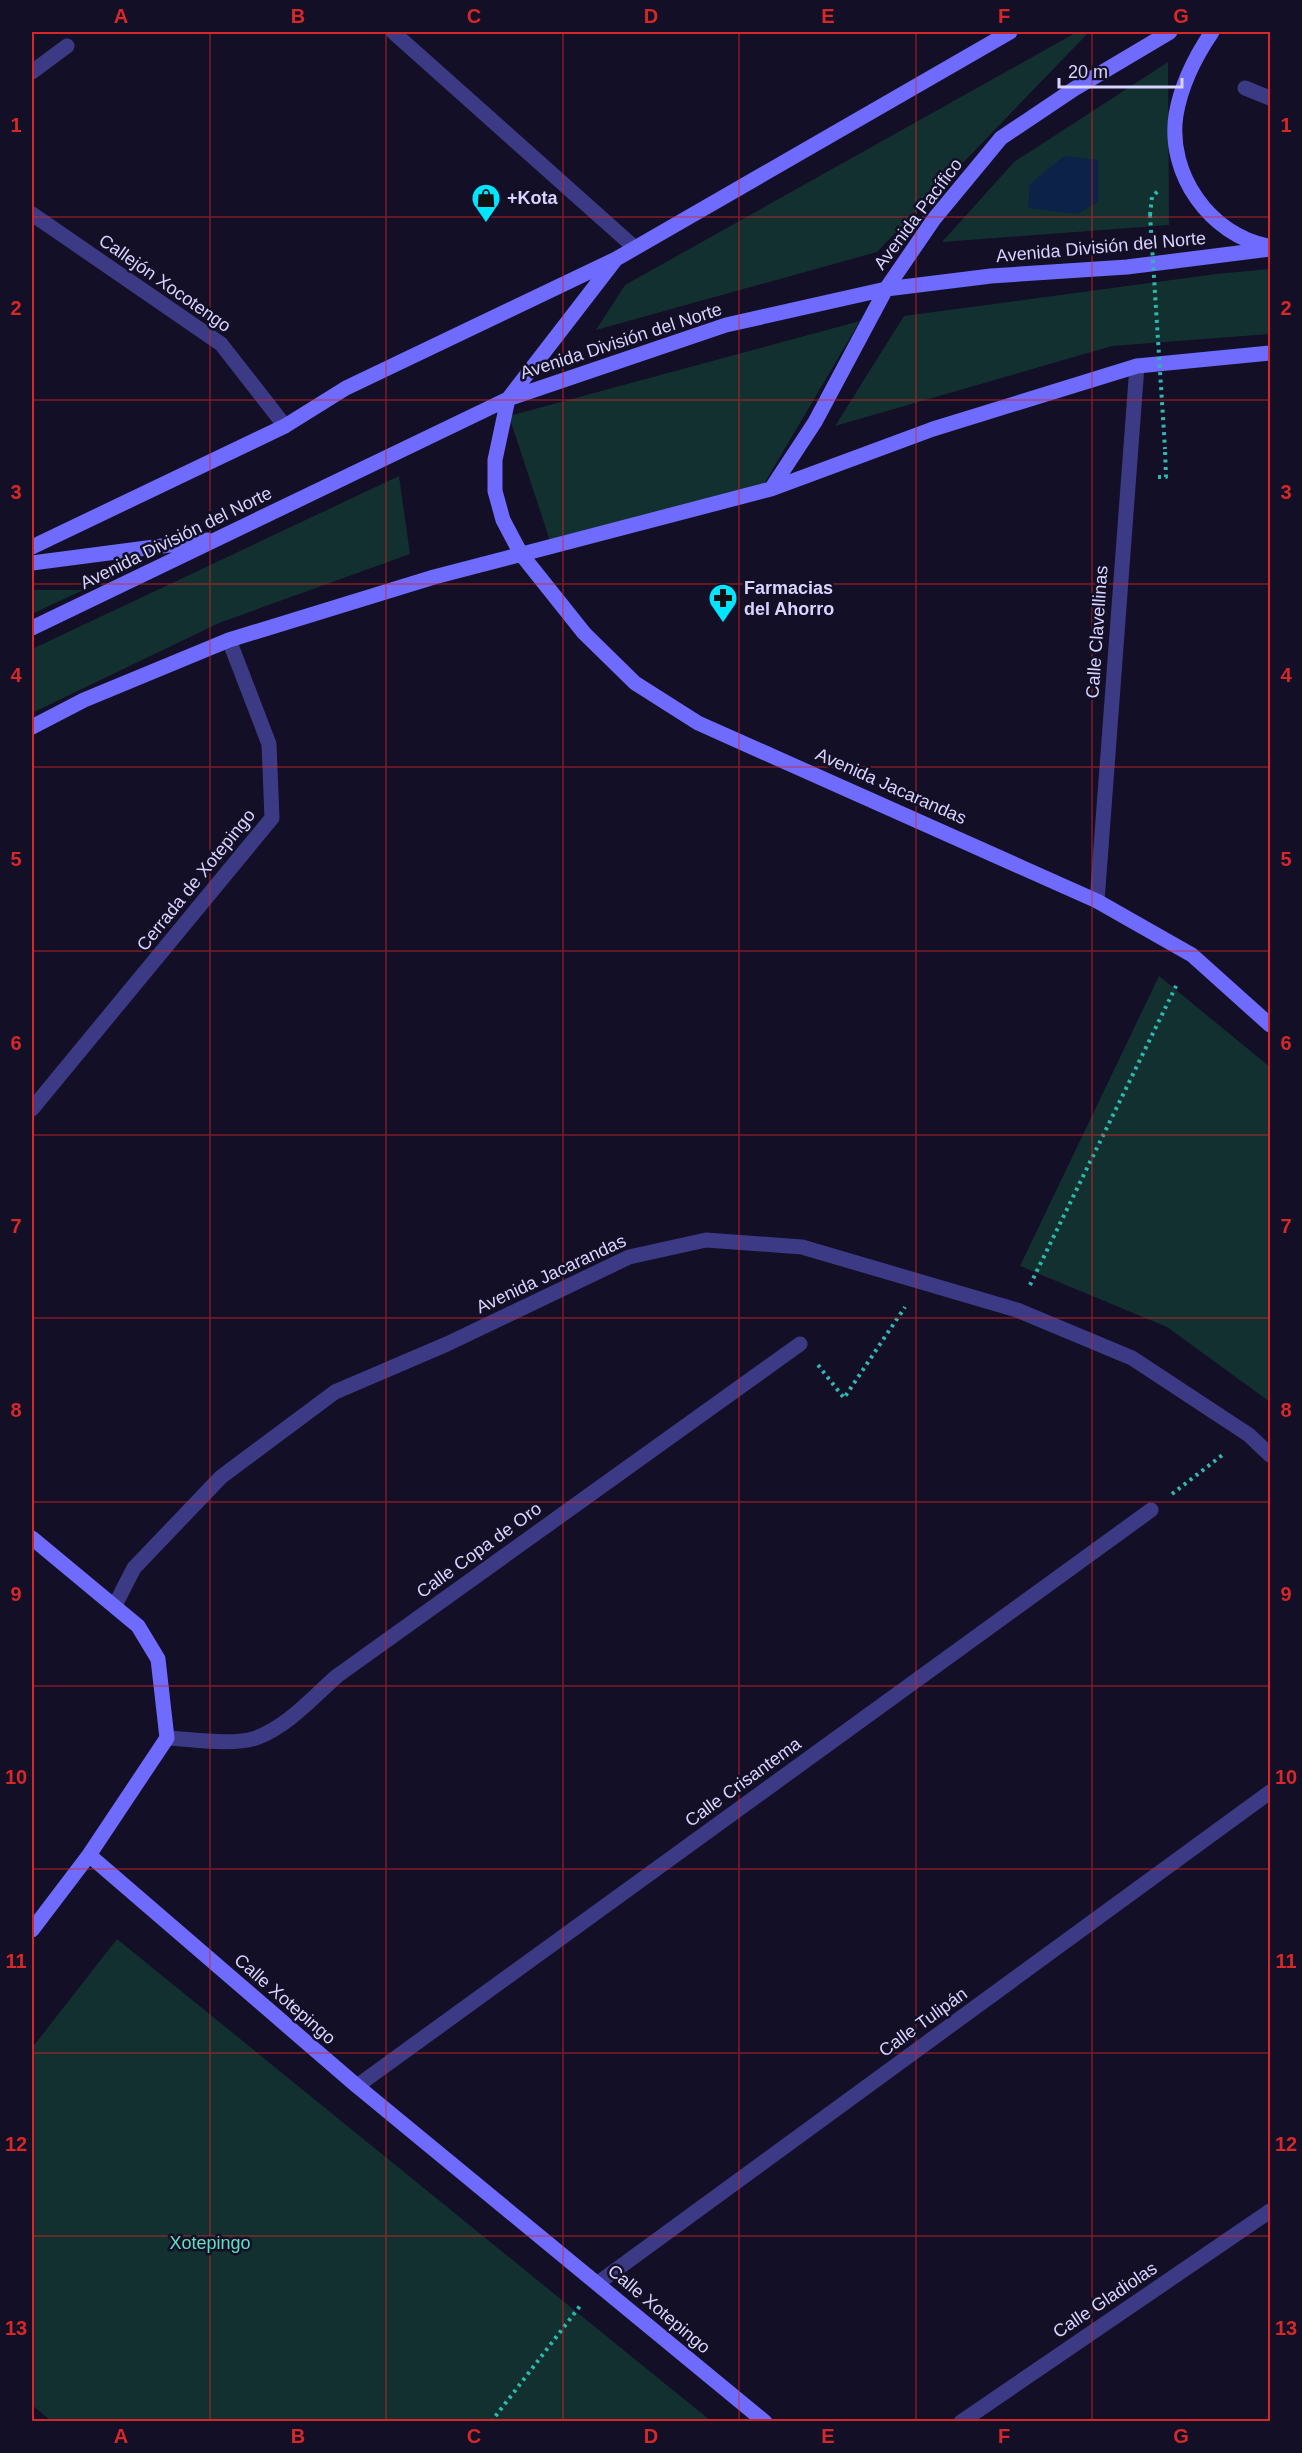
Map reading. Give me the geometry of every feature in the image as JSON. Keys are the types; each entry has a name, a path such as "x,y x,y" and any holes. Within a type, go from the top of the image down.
{"street":[{"path":"393,32 634,247"},
{"path":"32,547 285,426 345,388 616,259 1010,32"},
{"name":"Avenida Pacífico","path":"771,489 814,422 886,288 934,219 1001,138 1074,89 1170,32"},
{"path":"1212,32 1201,47 1180,94 1176,118 1176,142 1181,166 1192,192 1208,213 1229,231 1252,243 1270,248"},
{"path":"32,72 67,46"},
{"path":"1245,88 1270,98"},
{"name":"Callejón Xocotengo","path":"32,214 221,344 285,426"},
{"name":"Avenida División del Norte","path":"32,628 508,399 726,325 886,288 991,276 1127,267 1270,248"},
{"path":"508,399 616,259"},
{"path":"32,727 84,700 229,640 434,577 771,489 933,429 1137,366 1270,353"},
{"name":"Calle Clavellinas","path":"1097,901 1137,366"},
{"name":"Avenida Jacarandas","path":"508,399 495,460 495,491 503,520 521,554 584,633 635,682 698,723 822,776 1097,901 1192,955 1270,1025"},
{"path":"32,563 223,538"},
{"name":"Cerrada de Xotepingo","path":"32,1109 272,818 269,744 229,640"},
{"name":"Avenida Jacarandas","path":"114,1605 134,1568 221,1477 335,1392 447,1344 629,1257 706,1240 791,1246 922,1281 1017,1310 1132,1358 1249,1435 1270,1455"},
{"name":"Calle Copa de Oro","path":"167,1738 216,1741 255,1739 292,1718 337,1676 800,1344"},
{"name":"Calle Crisantema","path":"357,2086 1151,1510"},
{"path":"32,1538 138,1626 158,1659 167,1738 89,1855 32,1930"},
{"name":"Calle Tulipán","path":"598,2283 1270,1792"},
{"name":"Calle Xotepingo","path":"89,1855 357,2086 765,2421"},
{"name":"Calle Gladiolas","path":"961,2421 1270,2211"}],"path":[{"path":"1152,197 1150,214 1166,477"},
{"path":"1017,1310 1192,955"},
{"path":"800,1344 844,1398 922,1281"},
{"path":"1151,1510 1249,1435"},
{"path":"490,2421 598,2283"}],"green space":[{"path":"1077,32 1089,32 877,252 596,330 625,285"},
{"path":"1168,62 1169,225 942,242 1014,162"},
{"path":"1270,269 1270,334 1112,346 835,426 904,316 1216,274"},
{"path":"860,321 764,484 550,541 509,416"},
{"path":"399,476 410,554 219,623 32,713 32,649"},
{"path":"32,590 83,590 32,614"},
{"path":"1159,976 1270,1067 1270,1402 1167,1327 1020,1266"},
{"name":"Xotepingo","path":"117,1939 711,2421 51,2421 32,2405 32,2048"}],"water":[{"path":"1064,156 1098,160 1098,202 1077,214 1028,208 1030,184"}],"place":[{"name":"+Kota","path":"486,224"},
{"name":"Farmacias del Ahorro","path":"723,624"}]}
